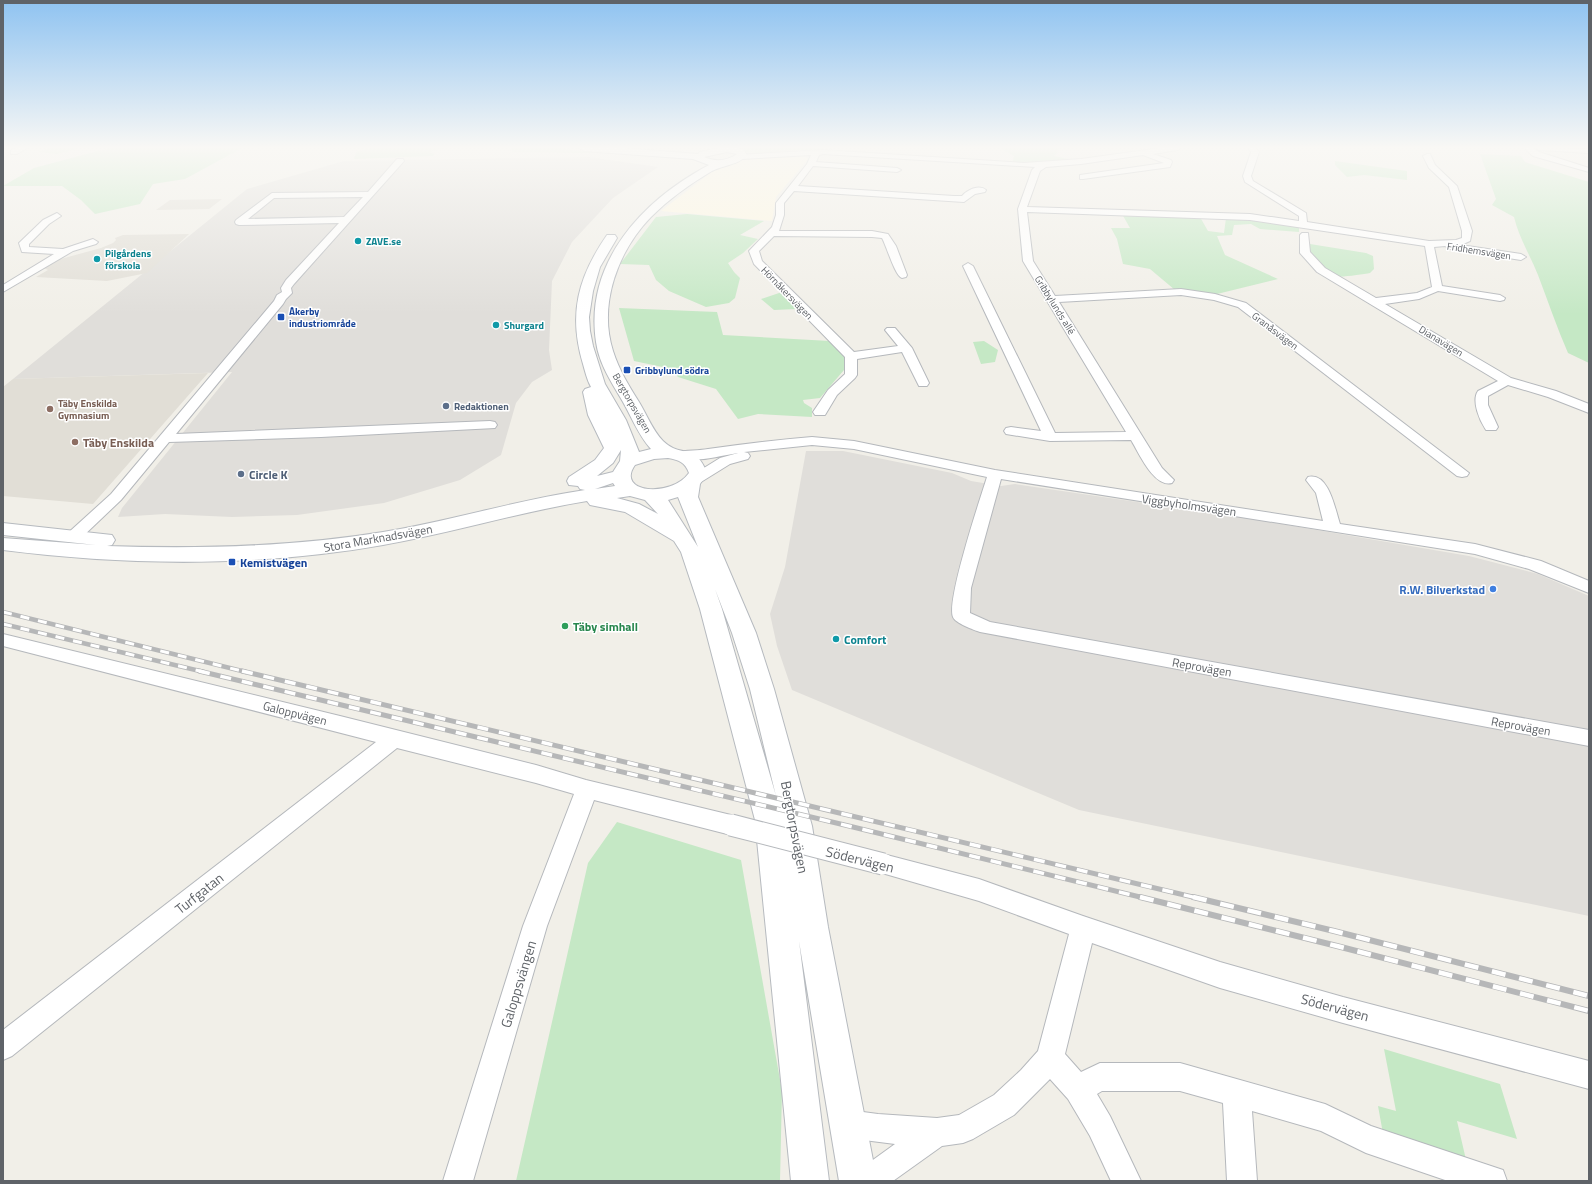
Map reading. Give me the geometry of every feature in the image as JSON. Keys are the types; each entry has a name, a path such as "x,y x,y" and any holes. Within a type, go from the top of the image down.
{"main road":[{"path":"630,216 645,203"},
{"name":"Bergtorpsvägen","path":"659,203 624,242 612,264 604,288 602,314 604,342 616,380 657,445 693,461 696,466 698,473 688,498 744,633 762,689 798,826 812,927 858,1181"},
{"name":"Bergtorpsvägen","path":"618,230 606,244 594,266 586,291 582,317 585,346 597,384 617,420 630,451 626,475"},
{"path":"531,502 574,482 608,460 613,448 597,415 590,388 591,367"},
{"path":"675,454 653,454 626,475 652,496 678,492 694,482"},
{"name":"Stora Marknadsvägen","path":"3,529 106,540 229,546 291,544 359,536 531,502 586,495 626,475"},
{"name":"Bergtorpsvägen","path":"652,496 662,505 691,552 710,609 769,820 810,1181"},
{"path":"531,502 613,502 636,510 667,530 682,537"},
{"name":"Stora Marknadsvägen","path":"3,544 109,553 218,554 313,549 415,533 531,502"},
{"path":"60,550 74,536"}],"street":[{"path":"263,203 239,222 346,220"},
{"path":"74,536 116,497 279,302 281,296 287,293 286,288 290,282 361,203"},
{"name":"Hörnåkersvägen","path":"780,203 780,214 776,228 754,251 757,262 851,356"},
{"name":"Gribbylunds allé","path":"1024,203 1022,209 1028,261 1157,471 1167,480"},
{"path":"1285,203 1303,214 1303,224"},
{"name":"Fridhemsvägen","path":"1433,244 1457,243 1467,239 1468,231 1458,203"},
{"name":"Fridhemsvägen","path":"1022,209 1239,216 1303,224 1520,257"},
{"path":"57,216 46,222 24,243 24,246 25,250 64,252"},
{"path":"772,232 788,234 872,234 885,236 891,246 902,275"},
{"name":"Dianavägen","path":"1305,235 1305,253 1321,270 1507,381 1552,394 1589,409"},
{"path":"3,289 64,252 93,242"},
{"path":"1433,244 1437,288"},
{"path":"968,266 1050,437"},
{"path":"1374,302 1418,296 1437,288 1500,298"},
{"name":"Granåsvägen","path":"1052,299 1181,292 1215,297 1242,305 1462,473"},
{"path":"891,330 906,348 923,383"},
{"path":"820,412 832,393 851,375 851,356 906,348"},
{"path":"1491,427 1482,405 1482,394 1507,381"},
{"path":"166,438 321,433 490,425"},
{"path":"1011,431 1050,437 1135,436"},
{"name":"Viggbyholmsvägen","path":"675,454 705,454 812,441 854,445 995,474 1475,549 1535,565 1589,587"},
{"name":"Viggbyholmsvägen","path":"694,482 725,461 786,443"},
{"name":"Reprovägen","path":"995,474 963,588 961,616 986,628 1589,738"},
{"path":"1313,480 1323,492 1333,528"},
{"name":"Galoppvägen","path":"3,640 513,768 586,789"},
{"name":"Turfgatan","path":"3,1047 394,739"},
{"name":"Södervägen","path":"586,789 883,864 979,890 1083,928 1220,975 1343,1010 1589,1075"},
{"name":"Galoppsvängen","path":"458,1181 535,926 580,809 586,789"},
{"path":"848,1124 878,1128 937,1132 963,1129 1004,1105 1031,1080 1050,1058 1083,928"},
{"path":"1050,1058 1078,1089 1100,1126 1126,1181"},
{"path":"1078,1089 1100,1077 1180,1077 1325,1118 1366,1139 1492,1181"},
{"path":"1237,1094 1242,1181"},
{"path":"870,1181 887,1167 937,1132"}],"shaded area":[{"path":"165,203 216,203 209,209 156,210"},
{"path":"229,203 608,203 572,242 552,281 549,350 552,370 532,382 516,403 501,455 460,480 384,503 297,515 232,517 165,514 118,517 122,508 232,372 13,379"},
{"path":"671,203 775,203 772,221 661,211"},
{"path":"189,234 147,273 107,281 36,277 48,270 44,268 57,260 101,248 113,243 116,240 115,238 123,235"},
{"name":"Täby Enskilda","path":"208,373 93,504 3,496 3,387 13,379"},
{"path":"806,451 843,451 952,473 971,481 1001,486 1015,484 1253,519 1469,556 1538,574 1589,596 1589,916 1079,810 792,690 777,646 770,614 785,567"}],"green space":[{"path":"84,203 140,203 140,204 95,214"},
{"path":"1493,203 1589,203 1589,363 1568,353 1514,217 1492,205"},
{"path":"687,214 764,221 740,235 758,239 743,253 728,263 740,278 735,298 729,303 706,307 669,291 656,280 649,265 620,264 656,217"},
{"path":"1122,214 1200,217 1208,231 1224,233 1226,218 1299,225 1299,232 1260,229 1251,224 1234,225 1232,235 1217,236 1225,255 1278,279 1217,294 1175,290 1150,269 1123,264 1117,239 1111,228 1130,228"},
{"path":"1310,244 1366,253 1373,256 1374,269 1370,273 1347,276 1332,275 1316,259 1308,247"},
{"path":"782,292 797,309 774,310 761,299"},
{"path":"619,308 717,312 723,335 830,341 846,357 844,370 820,398 803,400 804,403 812,408 812,417 758,414 738,419 716,389 678,377 672,369 634,361"},
{"path":"984,341 998,350 995,362 981,364 973,342"},
{"path":"617,822 741,860 782,1091 780,1181 516,1181 588,863"},
{"path":"1384,1049 1500,1084 1517,1139 1457,1121 1467,1164 1384,1139 1378,1106 1396,1111"}],"railway":[{"path":"3,612 246,672"},
{"path":"3,624 204,672"},
{"path":"199,671 1144,898"},
{"path":"242,671 1197,898"},
{"path":"1140,897 1589,1011"},
{"path":"1193,897 1334,931 1589,996"}],"place":[{"name":"ZAVE.se","path":"358,241"},
{"name":"Pilgårdens förskola","path":"97,259"},
{"name":"Åkerby industriområde","path":"281,317"},
{"name":"Shurgard","path":"496,325"},
{"name":"Gribbylund södra","path":"627,370"},
{"name":"Redaktionen","path":"446,406"},
{"name":"Täby Enskilda Gymnasium","path":"50,409"},
{"name":"Täby Enskilda","path":"75,442"},
{"name":"Circle K","path":"241,474"},
{"name":"Kemistvägen","path":"232,562"},
{"name":"R.W. Bilverkstad","path":"1493,589"},
{"name":"Täby simhall","path":"565,626"},
{"name":"Comfort","path":"836,639"}]}
